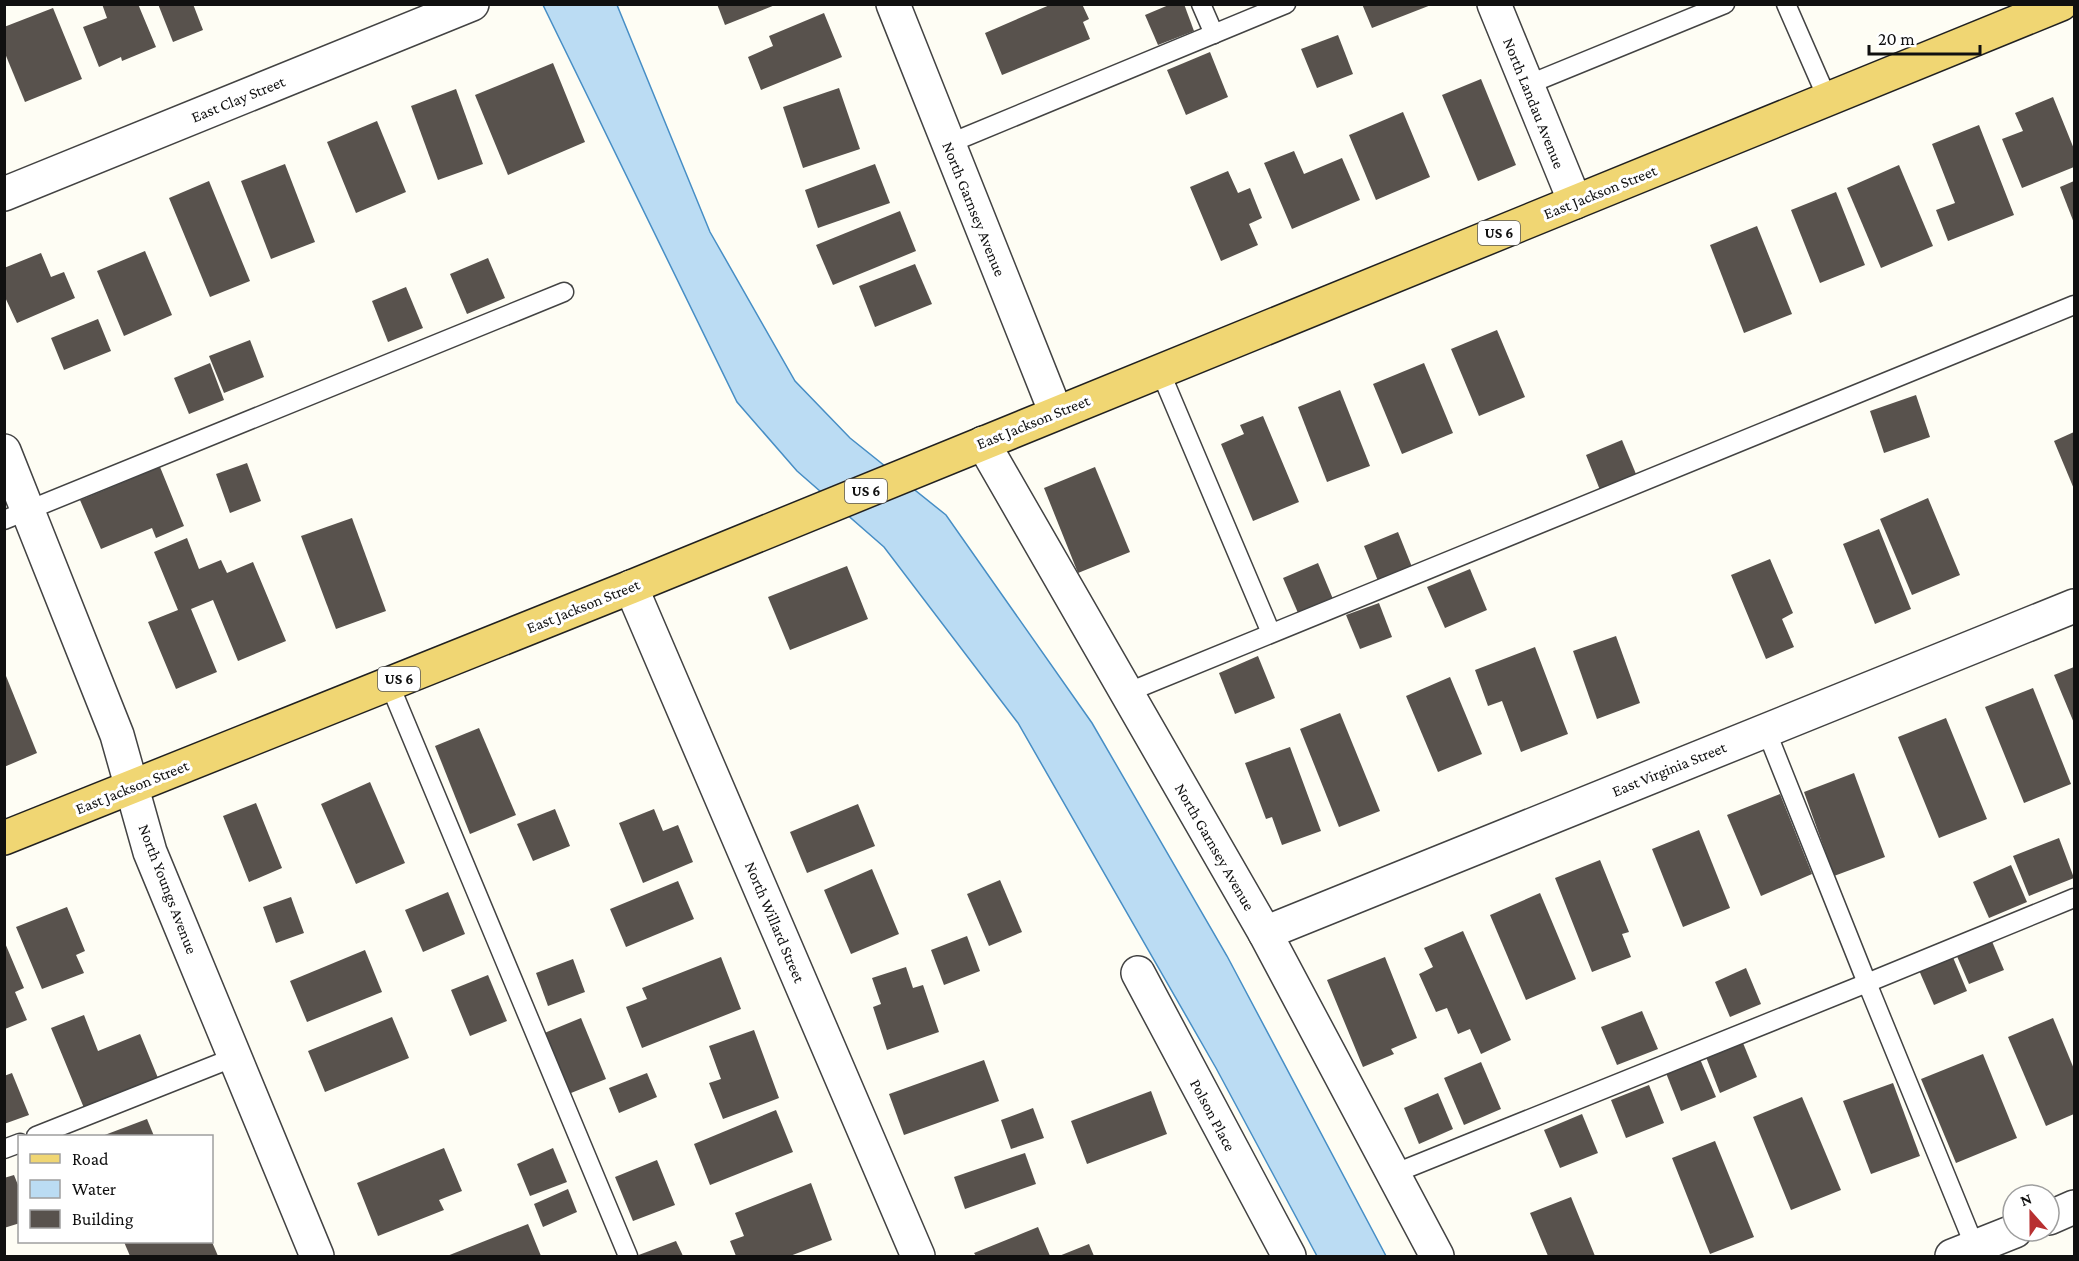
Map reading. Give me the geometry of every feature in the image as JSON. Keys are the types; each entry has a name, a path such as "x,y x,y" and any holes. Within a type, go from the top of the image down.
{"main road":[{"name":"East Jackson Street","path":"4,838 794,520 2061,4"}],"street":[{"name":"East Clay Street","path":"4,194 472,4"},
{"name":"North Garnsey Avenue","path":"893,4 1056,413"},
{"name":"North Landau Avenue","path":"1494,4 1575,202"},
{"name":"North Garnsey Avenue","path":"983,443 1264,933 1437,1257"},
{"name":"North Youngs Avenue","path":"4,451 17,515 117,735 150,852 317,1257"},
{"name":"North Willard Street","path":"631,586 918,1257"},
{"name":"East Virginia Street","path":"1264,933 2074,606"},
{"name":"Polson Place","path":"1138,973 1289,1257"},
{"path":"1964,1252 2001,1237"}],"lane":[{"path":"1201,4 1214,34"},
{"path":"948,144 1286,4"},
{"path":"1527,84 1725,4"},
{"path":"1786,4 1828,100"},
{"path":"17,515 564,292"},
{"path":"1126,693 2074,305"},
{"path":"1160,371 1271,633"},
{"path":"389,683 628,1257"},
{"path":"1766,730 1868,983 1964,1252"},
{"path":"1393,1174 2074,898"},
{"path":"41,1135 235,1057"}],"water":[{"path":"543,5 617,5 710,232 795,381 850,438 946,515 1092,723 1227,956 1386,1256 1317,1256 1216,1068 1018,723 884,547 797,471 737,402"}],"building":[{"path":"102,4 138,4 156,47 122,61 121,57 99,67 83,27 107,18"},
{"path":"158,4 193,4 203,30 173,42"},
{"path":"717,4 775,4 775,5 725,25"},
{"path":"1052,4 1082,4 1089,19 1083,22 1090,39 1002,75 985,33"},
{"path":"1171,4 1184,4 1194,31 1158,45 1145,15"},
{"path":"1362,4 1431,4 1431,5 1372,28"},
{"path":"53,8 82,79 25,102 4,51 4,27"},
{"path":"824,13 842,57 761,90 748,57 773,46 769,36"},
{"path":"1338,35 1353,74 1317,88 1301,49"},
{"path":"1210,52 1228,97 1186,115 1167,70"},
{"path":"553,63 585,142 508,175 475,95"},
{"path":"1481,79 1516,165 1478,181 1442,95"},
{"path":"839,88 860,149 803,168 783,107"},
{"path":"456,89 483,164 438,180 411,106"},
{"path":"2053,97 2074,149 2074,167 2022,188 2002,139 2023,131 2015,113"},
{"path":"1403,112 1430,177 1376,200 1349,135"},
{"path":"377,121 406,192 356,213 327,142"},
{"path":"1979,125 2014,215 1948,241 1936,210 1955,203 1932,144"},
{"path":"1294,151 1304,174 1342,158 1360,200 1292,229 1264,163"},
{"path":"285,164 315,242 271,259 241,181"},
{"path":"875,164 890,203 818,228 805,190"},
{"path":"1899,165 1933,246 1881,268 1847,188"},
{"path":"1228,171 1238,193 1250,188 1262,218 1249,224 1258,245 1221,261 1190,187"},
{"path":"209,181 250,281 210,297 169,198"},
{"path":"2074,181 2074,223 2060,187"},
{"path":"1836,192 1865,265 1820,283 1791,210"},
{"path":"900,211 916,251 833,285 816,245"},
{"path":"1757,226 1792,314 1744,333 1710,245"},
{"path":"145,251 172,315 124,336 97,271"},
{"path":"41,253 51,277 64,272 75,298 17,323 4,295 4,268"},
{"path":"488,258 505,298 467,314 450,274"},
{"path":"915,264 932,304 875,327 859,286"},
{"path":"406,287 423,328 388,342 372,301"},
{"path":"98,319 111,351 64,370 51,338"},
{"path":"1497,330 1525,397 1479,416 1451,349"},
{"path":"250,340 264,377 224,393 209,356"},
{"path":"210,363 224,400 189,414 174,378"},
{"path":"1424,363 1453,433 1402,454 1373,384"},
{"path":"1340,390 1370,466 1327,482 1298,407"},
{"path":"1916,395 1930,437 1884,453 1870,411"},
{"path":"1263,416 1299,502 1253,521 1221,444 1244,434 1240,425"},
{"path":"2074,432 2074,489 2054,441"},
{"path":"1622,440 1636,474 1600,490 1586,455"},
{"path":"247,463 261,501 230,513 216,474"},
{"path":"160,467 184,526 156,538 152,528 101,549 80,500"},
{"path":"1095,467 1130,552 1078,573 1044,488"},
{"path":"1928,498 1960,575 1912,595 1880,519"},
{"path":"352,518 386,611 336,629 301,536"},
{"path":"1879,529 1911,609 1875,624 1843,544"},
{"path":"1398,532 1412,567 1378,581 1364,546"},
{"path":"187,538 199,569 221,560 227,573 253,562 286,641 238,661 213,600 191,609 217,672 176,689 148,622 178,610 154,552"},
{"path":"1770,559 1793,613 1782,619 1794,647 1766,659 1731,575"},
{"path":"1318,563 1333,599 1298,613 1283,578"},
{"path":"847,566 868,619 790,650 768,597"},
{"path":"1470,569 1487,610 1445,628 1427,587"},
{"path":"1379,603 1392,637 1360,649 1346,615"},
{"path":"1616,636 1640,703 1597,719 1573,651"},
{"path":"1535,647 1568,734 1521,752 1502,701 1488,706 1475,670"},
{"path":"1258,656 1275,698 1235,714 1219,673"},
{"path":"2074,667 2074,723 2054,675"},
{"path":"4,671 37,753 4,767"},
{"path":"1450,677 1482,754 1438,772 1406,696"},
{"path":"2033,688 2071,784 2024,803 1985,707"},
{"path":"1340,713 1380,811 1339,827 1300,729"},
{"path":"1946,718 1987,819 1939,838 1898,737"},
{"path":"479,728 516,815 470,834 435,746"},
{"path":"1290,747 1321,831 1282,845 1272,817 1266,819 1245,763"},
{"path":"1854,773 1885,857 1834,876 1804,792"},
{"path":"370,782 405,863 356,884 321,804"},
{"path":"1780,794 1812,874 1761,896 1727,815"},
{"path":"256,803 282,868 249,882 223,816"},
{"path":"858,804 875,846 807,873 790,832"},
{"path":"555,809 570,846 533,861 517,824"},
{"path":"654,809 663,831 678,825 693,862 643,883 619,823"},
{"path":"1699,830 1730,908 1683,927 1652,849"},
{"path":"2059,838 2074,878 2029,896 2013,856"},
{"path":"1600,860 1629,932 1622,934 1631,957 1592,972 1555,878"},
{"path":"2011,865 2027,902 1989,918 1973,882"},
{"path":"872,869 899,934 851,954 824,890"},
{"path":"1000,880 1022,932 989,946 967,894"},
{"path":"678,881 694,919 626,947 610,909"},
{"path":"448,892 465,934 423,952 405,910"},
{"path":"1540,893 1576,979 1526,1000 1490,915"},
{"path":"291,897 304,933 276,943 263,907"},
{"path":"67,907 85,951 76,955 84,973 42,989 16,927"},
{"path":"1463,931 1511,1040 1481,1054 1470,1029 1458,1034 1447,1008 1436,1012 1419,974 1433,967 1424,948"},
{"path":"967,936 980,971 944,985 931,950"},
{"path":"1991,939 2004,970 1969,984 1956,954"},
{"path":"5,943 24,988 15,992 27,1020 5,1029"},
{"path":"365,950 382,992 307,1022 290,981"},
{"path":"1952,955 1967,991 1934,1005 1918,968"},
{"path":"721,957 741,1009 642,1048 626,1007 647,999 642,988"},
{"path":"1385,957 1417,1038 1391,1049 1394,1054 1363,1067 1327,980"},
{"path":"573,959 585,992 548,1006 536,973"},
{"path":"906,967 913,988 923,985 939,1032 887,1050 873,1007 881,1004 872,978"},
{"path":"1746,968 1761,1004 1730,1017 1715,982"},
{"path":"488,975 507,1021 470,1036 451,990"},
{"path":"1642,1011 1658,1049 1617,1065 1601,1027"},
{"path":"84,1015 98,1051 140,1034 158,1078 84,1108 51,1028"},
{"path":"392,1017 409,1058 325,1092 308,1051"},
{"path":"581,1018 606,1079 566,1095 542,1034"},
{"path":"2053,1018 2074,1069 2074,1114 2046,1126 2008,1037"},
{"path":"754,1030 779,1098 723,1119 709,1083 721,1079 709,1046"},
{"path":"1743,1043 1757,1077 1720,1093 1706,1057"},
{"path":"1983,1054 2017,1138 1956,1163 1921,1079"},
{"path":"1700,1059 1716,1097 1681,1111 1666,1073"},
{"path":"984,1060 999,1101 904,1135 889,1094"},
{"path":"1481,1062 1501,1109 1464,1125 1444,1078"},
{"path":"12,1073 29,1115 4,1124 4,1076"},
{"path":"647,1073 657,1097 619,1113 609,1088"},
{"path":"1893,1083 1920,1156 1871,1174 1843,1101"},
{"path":"1649,1085 1664,1123 1626,1138 1611,1100"},
{"path":"1151,1091 1167,1134 1087,1164 1071,1121"},
{"path":"1438,1093 1453,1129 1419,1144 1404,1108"},
{"path":"1802,1097 1841,1190 1791,1210 1753,1117"},
{"path":"1033,1108 1044,1138 1011,1149 1001,1120"},
{"path":"776,1110 793,1152 710,1185 694,1144"},
{"path":"1582,1114 1598,1153 1560,1168 1544,1130"},
{"path":"147,1119 154,1135 105,1135"},
{"path":"1715,1141 1754,1237 1710,1254 1672,1158"},
{"path":"444,1148 462,1191 439,1200 444,1210 378,1236 357,1183"},
{"path":"553,1148 567,1182 530,1196 517,1164"},
{"path":"1025,1153 1036,1184 965,1209 954,1177"},
{"path":"657,1160 675,1205 633,1221 615,1177"},
{"path":"14,1175 18,1185 18,1224 4,1228 4,1178"},
{"path":"811,1183 832,1240 790,1256 736,1256 730,1241 744,1236 735,1213"},
{"path":"568,1189 577,1212 543,1227 534,1204"},
{"path":"1571,1197 1595,1256 1548,1256 1530,1213"},
{"path":"528,1224 541,1256 447,1256"},
{"path":"1038,1227 1050,1256 976,1256 974,1253"},
{"path":"676,1241 683,1256 636,1256"},
{"path":"124,1243 212,1243 218,1256 130,1256"},
{"path":"1089,1244 1094,1256 1059,1256"}]}
